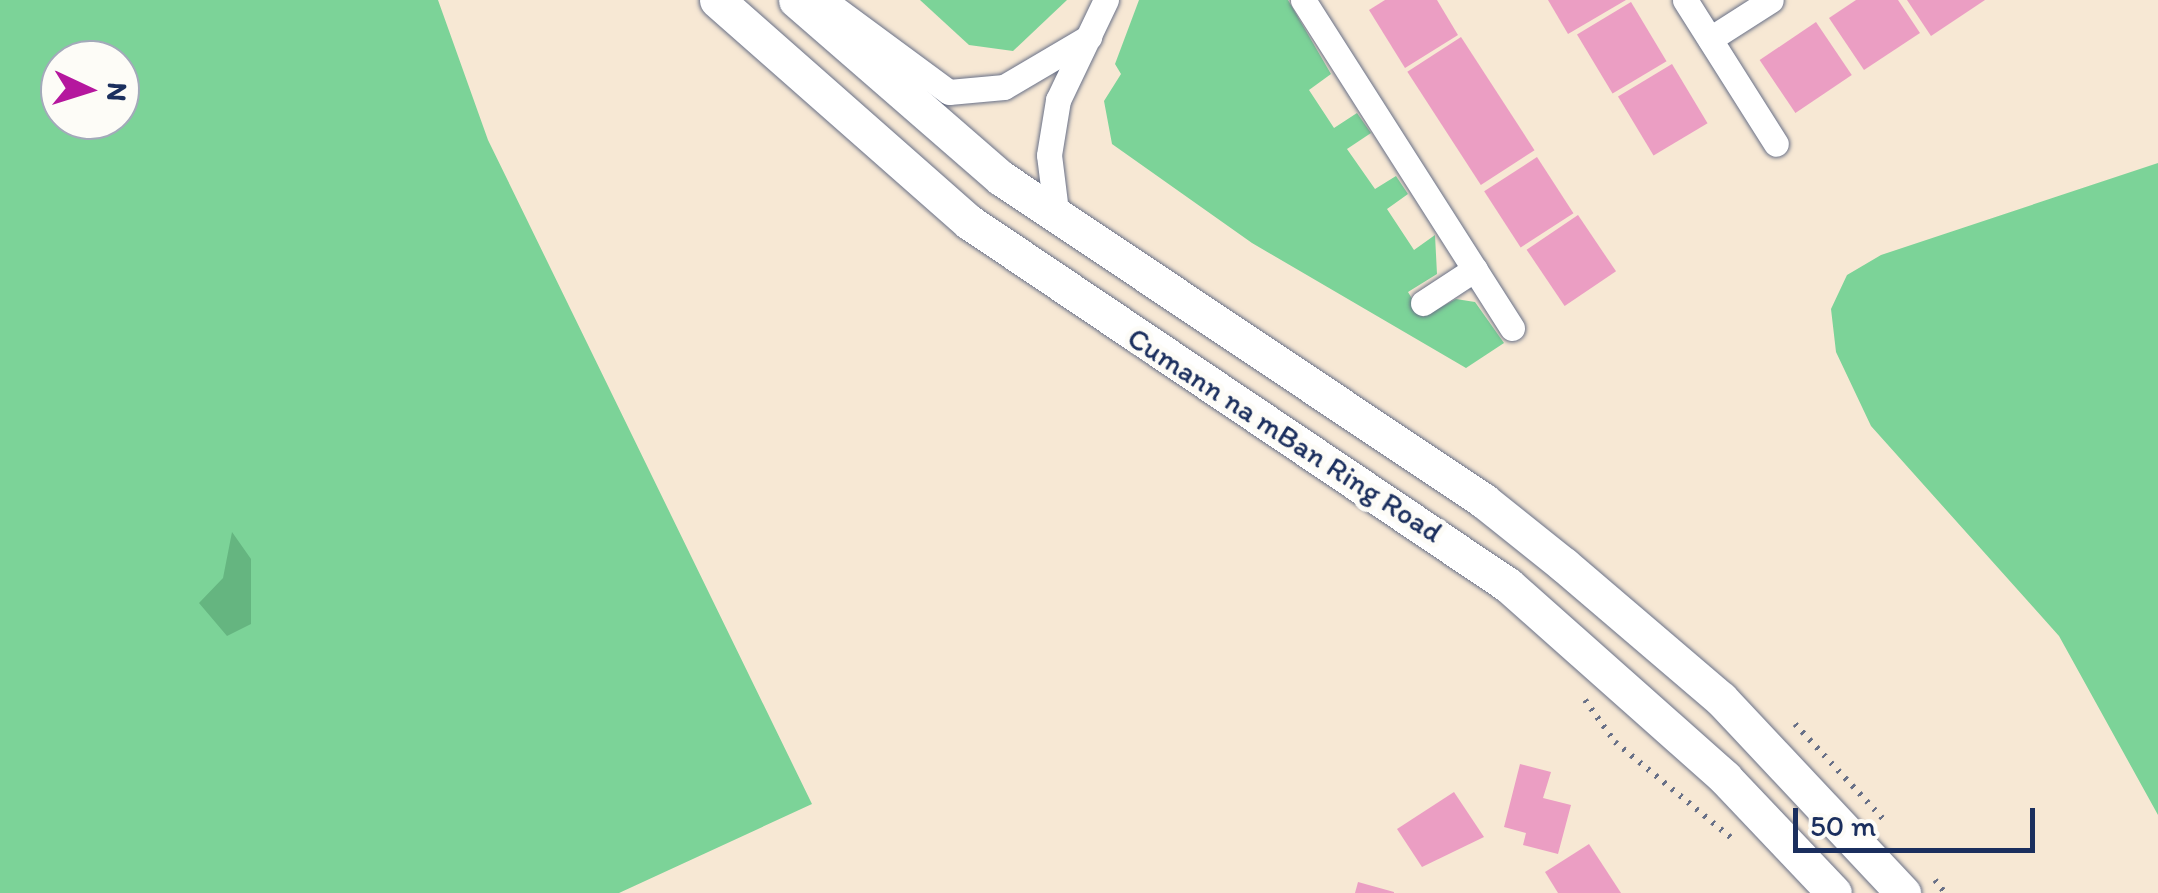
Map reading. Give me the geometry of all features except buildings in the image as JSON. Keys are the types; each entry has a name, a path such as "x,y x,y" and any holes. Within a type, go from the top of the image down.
{"main road":[{"name":"Cumann na mBan Ring Road","path":"717,0 969,222 1508,584 1726,778 1834,893"},
{"name":"Cumann na mBan Ring Road","path":"796,0 1058,218 1484,501 1721,699 1903,893"}],"street":[{"path":"824,0 950,92 999,90 1088,37"},
{"path":"1058,218 1052,125 1106,0"},
{"path":"1303,0 1512,328"},
{"path":"1685,0 1776,144"},
{"path":"1710,39 1771,0"},
{"path":"1423,303 1475,269"}],"green space":[{"path":"0,0 438,0 488,140 812,804 619,893 0,893"},
{"path":"920,0 1067,0 1013,51 969,45"},
{"path":"1139,0 1288,0 1331,74 1309,90 1334,128 1357,113 1371,133 1347,149 1375,189 1396,176 1408,194 1387,209 1414,250 1435,235 1437,274 1408,292 1423,317 1456,299 1475,302 1504,343 1466,368 1252,243 1112,144 1104,101 1121,74 1115,64"},
{"path":"2158,163 2158,815 2059,636 1871,426 1836,352 1831,309 1847,275 1881,255"},
{"path":"232,532 251,559 251,624 227,636 199,603 223,578"}]}
